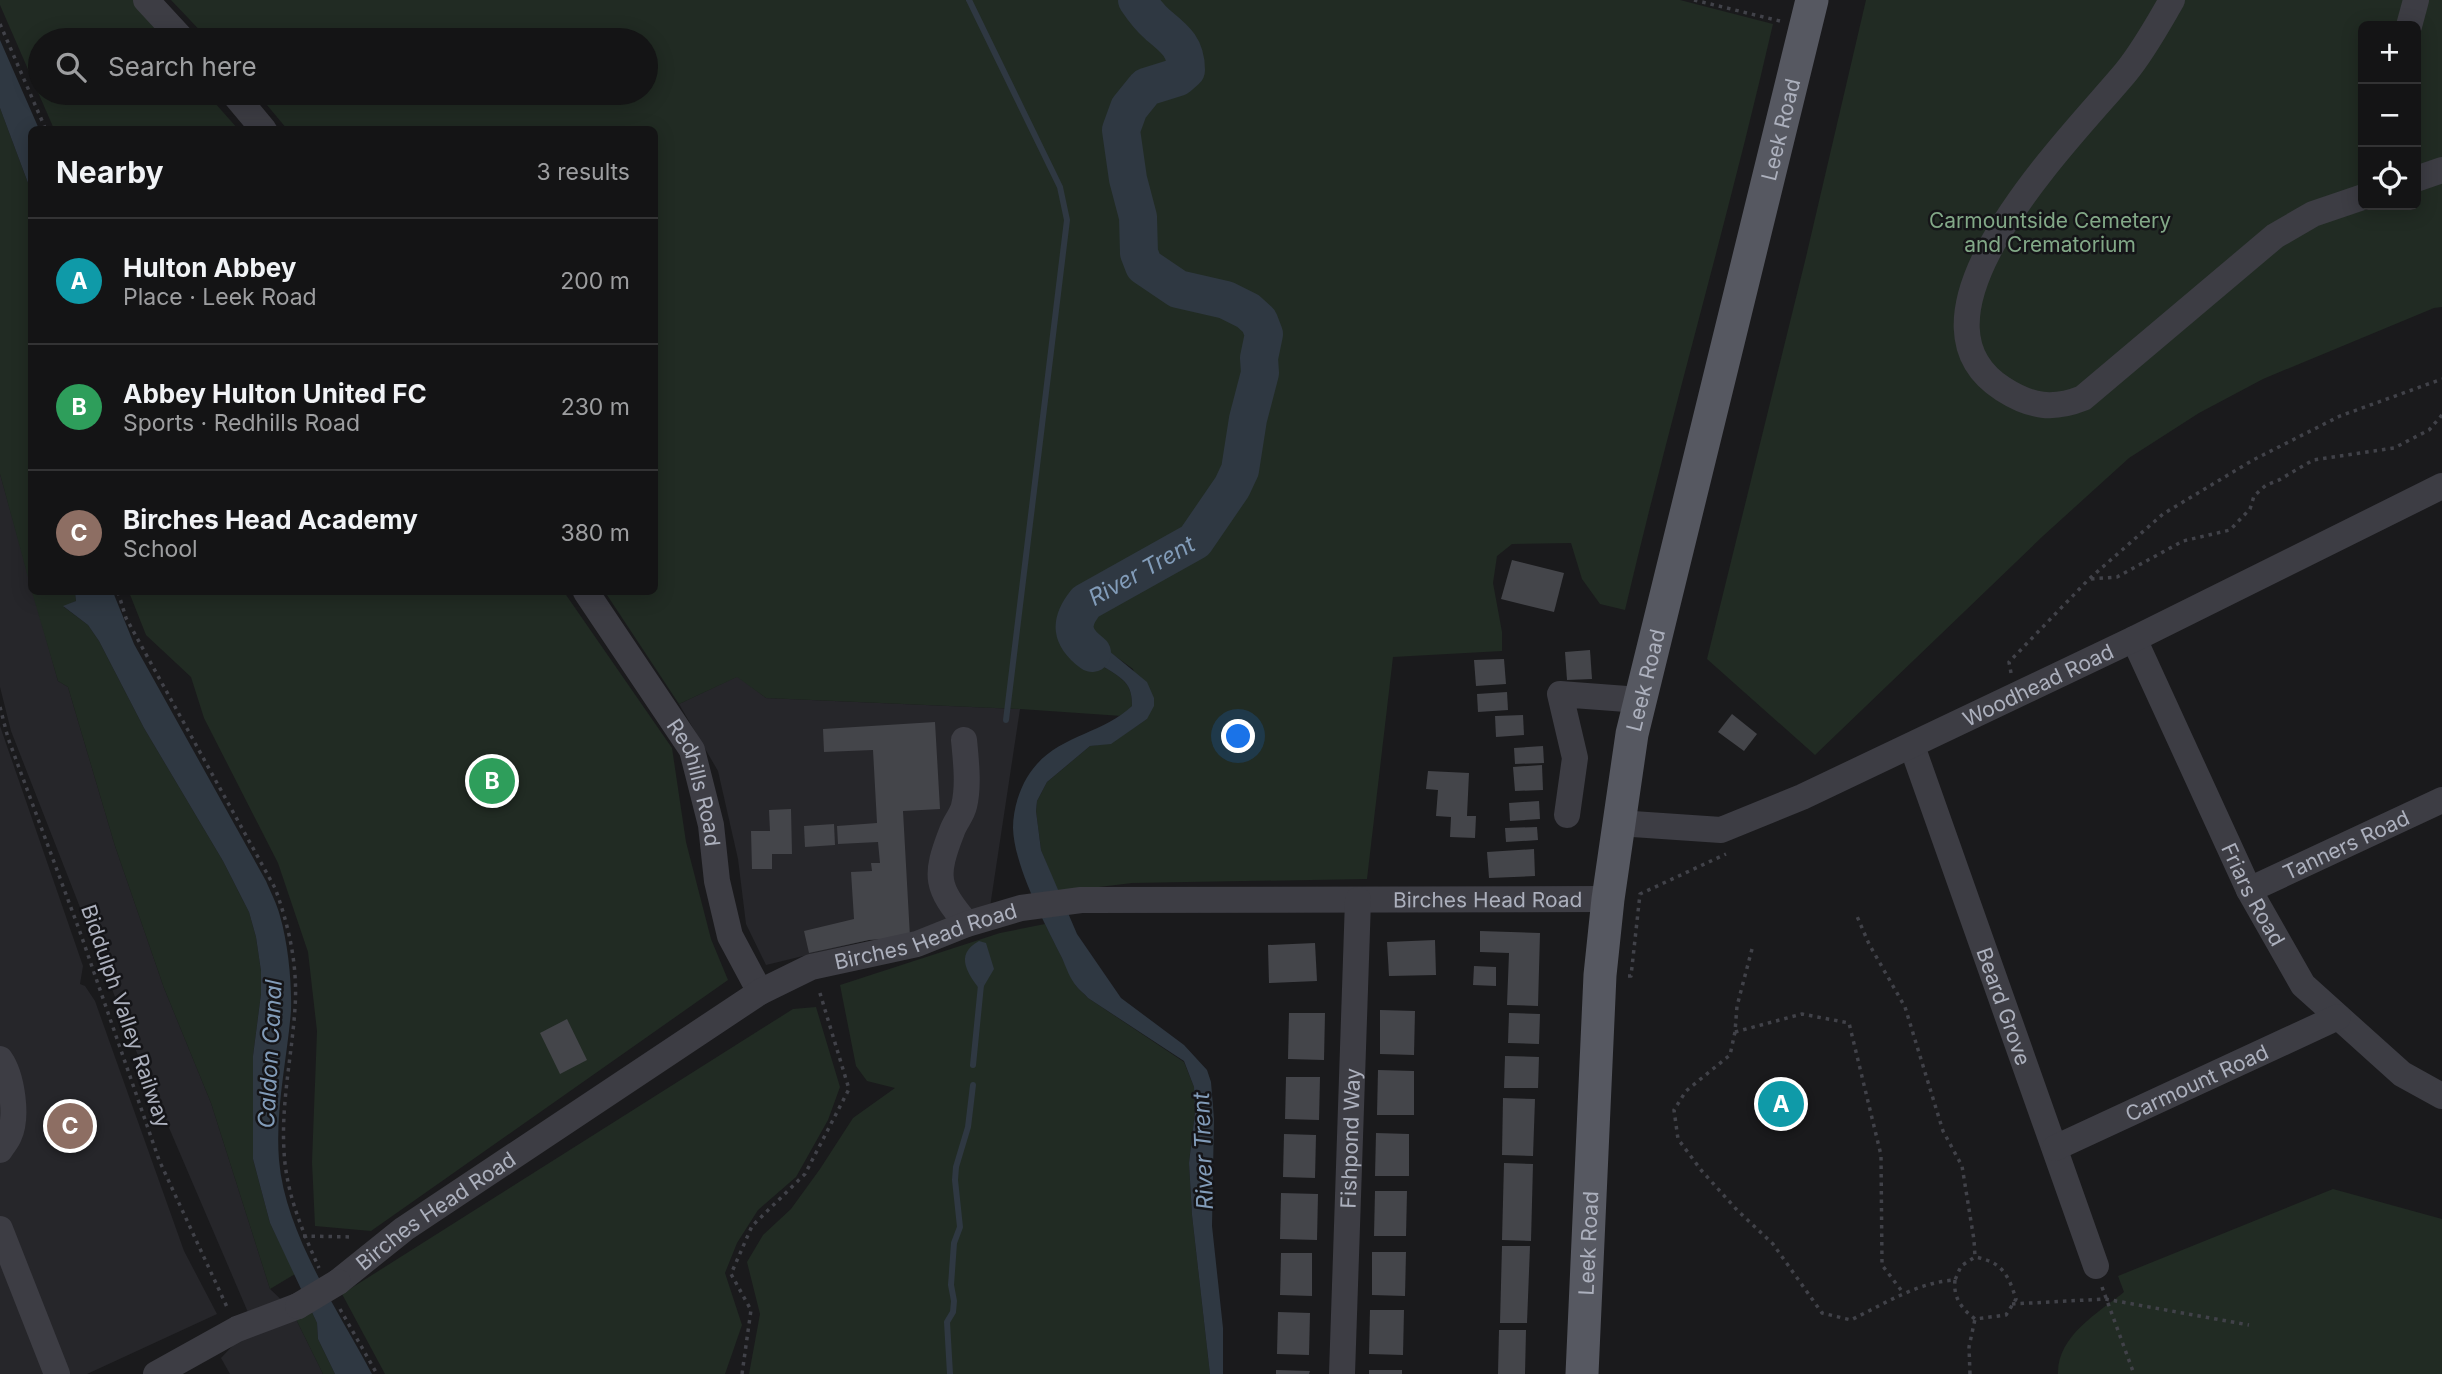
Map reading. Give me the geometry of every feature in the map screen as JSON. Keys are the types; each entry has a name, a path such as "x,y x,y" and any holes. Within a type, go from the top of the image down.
{"main road":[{"name":"Leek Road","path":"1582,1374 1600,975 1618,823 1632,734 1808,13"}],"street":[{"path":"146,0 172,28"},
{"path":"2172,0 2127,70 2036,177 1998,232 1977,275 1968,311 1974,360 1984,375 2026,403 2050,406 2068,404 2083,398 2275,236 2313,214 2358,199"},
{"path":"2410,21 2416,0"},
{"path":"243,105 261,126"},
{"path":"2421,177 2442,170"},
{"name":"Woodhead Road","path":"1618,823 1721,830 1802,797 2134,639 2442,486"},
{"name":"Redhills Road","path":"588,595 692,750 711,825 717,881 730,936 760,992"},
{"name":"Friars Road","path":"2134,639 2249,890 2303,985 2402,1074 2442,1096"},
{"path":"1567,815 1574,758 1560,694 1640,700"},
{"path":"964,740 964,807 952,830 939,873 949,902 967,924"},
{"name":"Beard Grove","path":"1912,746 2096,1266"},
{"name":"Tanners Road","path":"2249,890 2442,800"},
{"name":"Birches Head Road","path":"237,1329 298,1306 332,1286 404,1229 760,992 811,967 916,944 967,924 1021,908 1081,900 1608,899"},
{"name":"Fishpond Way","path":"1342,1374 1358,900"},
{"name":"Carmount Road","path":"2055,1148 2337,1017"},
{"path":"0,1059 11,1087 13,1109 10,1134 0,1150"},
{"path":"0,1229 57,1374"},
{"path":"156,1374 237,1329"}],"path":[{"path":"1694,0 1808,13"},
{"path":"0,24 28,89"},
{"path":"35,105 44,126"},
{"path":"2018,695 2009,662 2089,579 2163,514 2253,460 2340,416 2442,379"},
{"path":"2089,579 2117,577 2183,541 2230,530 2250,509 2254,496 2266,485 2313,460 2394,448 2429,430 2442,415"},
{"path":"119,595 126,618 275,888 288,922 293,954 295,1006 285,1096 284,1152 295,1212 303,1236 377,1374"},
{"name":"Biddulph Valley Railway","path":"0,707 8,738 80,932 159,1160 237,1329"},
{"path":"1600,975 1632,976 1640,894 1729,853"},
{"path":"1856,914 1869,944 1905,1007 1943,1131 1962,1166 1975,1257"},
{"path":"1752,949 1737,1006 1730,1055 1686,1091 1674,1110 1678,1139 1728,1200 1773,1244 1822,1312 1851,1320 1936,1281 1955,1280"},
{"path":"742,1374 751,1310 731,1274 752,1226 805,1174 849,1089 811,967"},
{"path":"1735,1032 1802,1014 1849,1023 1881,1155 1882,1265 1904,1294"},
{"path":"303,1236 358,1237"},
{"path":"1975,1257 1989,1259 2008,1275 2016,1299 2006,1315 1975,1319 1962,1309 1954,1289 1955,1280 1961,1266 1975,1257"},
{"path":"2096,1266 2105,1299 2134,1374"},
{"path":"2012,1304 2105,1299 2249,1325"},
{"path":"1970,1374 1969,1348 1975,1319"}],"shaded area":[{"path":"0,474 28,574 28,595 34,595 58,681 68,687 115,846 164,988 211,1103 270,1289 291,1309 323,1374 230,1374 221,1358 253,1324 137,1053 11,731 0,687"},
{"path":"738,676 766,698 1020,709 990,907 910,937 869,940 766,965 746,924 738,859 718,771 679,704"},
{"path":"0,726 83,966 80,984 85,986 95,1001 184,1251 217,1314 87,1374 0,1374"}],"green space":[{"path":"0,0 135,0 156,28 28,28 28,69"},
{"path":"171,0 1680,0 1773,24 1625,610 1600,604 1582,579 1571,543 1512,544 1497,556 1493,583 1502,632 1502,651 1393,657 1367,879 1132,883 1058,892 1041,850 1037,801 1047,782 1090,746 1111,743 1147,719 1133,669 1086,632 1084,621 1090,611 1067,606 1061,619 1063,631 1079,651 1126,684 1131,693 1132,706 1122,716 766,698 737,677 679,704 607,595 658,595 658,126 284,126 267,105 658,105 658,28 198,28"},
{"name":"Carmountside Cemetery and Crematorium","path":"1866,0 2442,0 2442,307 2263,379 2199,413 2129,458 2043,536 1815,755 1707,659"},
{"path":"44,105 217,105 235,126 53,126"},
{"path":"0,108 28,183 28,577 0,474"},
{"path":"33,595 75,595 76,601 64,607 88,625 99,641 144,728 223,861 249,912 261,971 261,994 253,1056 253,1159 270,1223 295,1274 270,1289 211,1103 164,988 115,846 68,687 58,681"},
{"path":"130,595 566,595 672,748 686,842 711,939 728,980 371,1231 315,1226 312,1162 317,1031 308,952 278,863 204,718 191,677 146,635"},
{"path":"1045,924 1076,986 1088,998 1184,1062 1194,1087 1195,1112 1189,1163 1192,1215 1210,1374 749,1374 760,1314 747,1262 763,1235 791,1209 853,1118 895,1088 867,1081 856,1066 840,985 1000,933"},
{"path":"816,1007 840,1087 828,1120 796,1177 758,1210 737,1243 725,1273 742,1325 725,1374 385,1374 342,1294 793,1009"},
{"path":"2333,1189 2442,1219 2442,1374 2058,1374 2059,1360 2072,1337 2091,1317 2124,1292 2118,1276"},
{"path":"310,1308 317,1323 318,1339 335,1374 323,1374 295,1317"}],"water":[{"path":"0,40 38,126 28,126 28,183 0,108"},
{"name":"Caldon Canal","path":"75,595 114,595 134,644 266,881 277,907 287,951 291,1000 278,1141 283,1188 302,1243 372,1374 335,1374 318,1339 317,1323 270,1223 253,1159 253,1056 261,994 261,971 249,912 223,861 144,728 99,641 88,625 63,606 76,601"},
{"path":"1067,606 1091,611 1084,621 1086,632 1147,682 1154,698 1154,706 1147,719 1111,744 1090,746 1047,782 1037,801 1036,811 1041,850 1077,934 1121,998 1184,1045 1207,1070 1211,1082 1214,1119 1212,1226 1223,1328 1223,1374 1210,1374 1192,1215 1189,1163 1195,1112 1194,1087 1184,1061 1088,998 1075,984 1024,877 1015,843 1013,820 1017,802 1023,785 1037,764 1059,746 1109,722 1132,706 1131,693 1124,681 1079,651 1062,631 1061,619"},
{"path":"979,941 986,943 994,969 981,991 968,972 965,959 967,952"}],"building":[{"path":"1512,560 1564,573 1554,612 1501,599"},
{"path":"1590,650 1592,679 1567,680 1565,652"},
{"path":"1504,659 1506,684 1476,686 1474,660"},
{"path":"1507,692 1508,710 1478,712 1477,694"},
{"path":"1732,714 1757,734 1744,751 1718,732"},
{"path":"1523,715 1524,735 1496,737 1495,716"},
{"path":"935,722 940,809 903,811 910,937 869,940 809,953 804,931 854,919 851,872 872,871 871,863 880,863 878,842 838,844 837,826 877,823 873,750 824,752 823,729"},
{"path":"1543,746 1544,763 1515,764 1514,748"},
{"path":"1542,765 1543,790 1515,791 1513,767"},
{"path":"1428,771 1469,773 1467,816 1476,816 1475,838 1450,837 1451,817 1436,816 1438,790 1426,789"},
{"path":"1539,801 1540,819 1510,821 1509,803"},
{"path":"791,809 792,854 772,854 772,869 752,869 751,831 770,831 769,810"},
{"path":"834,824 835,845 805,847 804,826"},
{"path":"1537,827 1538,840 1506,842 1505,828"},
{"path":"1534,849 1535,876 1489,878 1487,852"},
{"path":"1480,931 1540,933 1538,1006 1507,1005 1509,953 1480,952"},
{"path":"1435,940 1436,975 1389,976 1387,942"},
{"path":"1315,943 1317,981 1269,983 1268,945"},
{"path":"1474,966 1496,967 1496,986 1473,985"},
{"path":"1380,1010 1415,1011 1414,1055 1380,1054"},
{"path":"1289,1013 1325,1013 1324,1060 1288,1059"},
{"path":"1509,1013 1540,1014 1539,1044 1508,1043"},
{"path":"567,1019 587,1060 560,1074 540,1033"},
{"path":"1505,1056 1539,1057 1538,1088 1504,1088"},
{"path":"1378,1070 1414,1071 1414,1115 1377,1115"},
{"path":"1286,1077 1320,1077 1319,1120 1285,1119"},
{"path":"1503,1098 1535,1099 1533,1156 1502,1155"},
{"path":"1376,1133 1409,1134 1409,1176 1375,1176"},
{"path":"1284,1134 1316,1135 1315,1178 1283,1177"},
{"path":"1504,1163 1533,1164 1531,1241 1502,1240"},
{"path":"1375,1191 1407,1191 1406,1236 1374,1236"},
{"path":"1281,1193 1318,1194 1317,1240 1280,1239"},
{"path":"1502,1246 1530,1246 1527,1323 1500,1323"},
{"path":"1372,1252 1406,1252 1405,1296 1372,1295"},
{"path":"1281,1253 1312,1253 1312,1296 1280,1295"},
{"path":"1370,1310 1404,1310 1403,1355 1369,1354"},
{"path":"1278,1312 1310,1313 1309,1355 1277,1354"},
{"path":"1499,1330 1526,1330 1525,1374 1498,1374"},
{"path":"1276,1370 1310,1371 1309,1374 1276,1374"},
{"path":"1369,1370 1402,1370 1402,1374 1369,1374"}],"waterway":[{"path":"969,0 1060,187 1067,220 1006,720"},
{"name":"River Trent","path":"1092,653 1080,641 1075,629 1077,617 1086,602 1195,541 1232,487 1240,470 1248,419 1260,373 1259,358 1264,334 1259,321 1248,311 1226,300 1178,289 1144,266 1139,253 1138,217 1128,179 1121,130 1129,108 1146,87 1178,77 1186,70 1182,49 1137,0"},
{"path":"973,1065 981,985"},
{"path":"950,1374 947,1322 953,1312 951,1285 954,1243 960,1227 956,1167 968,1127 973,1085"}],"place":[{"name":"Abbey Hulton United FC","path":"492,781"},
{"name":"Hulton Abbey","path":"1781,1104"},
{"name":"Birches Head Academy","path":"70,1126"}]}
